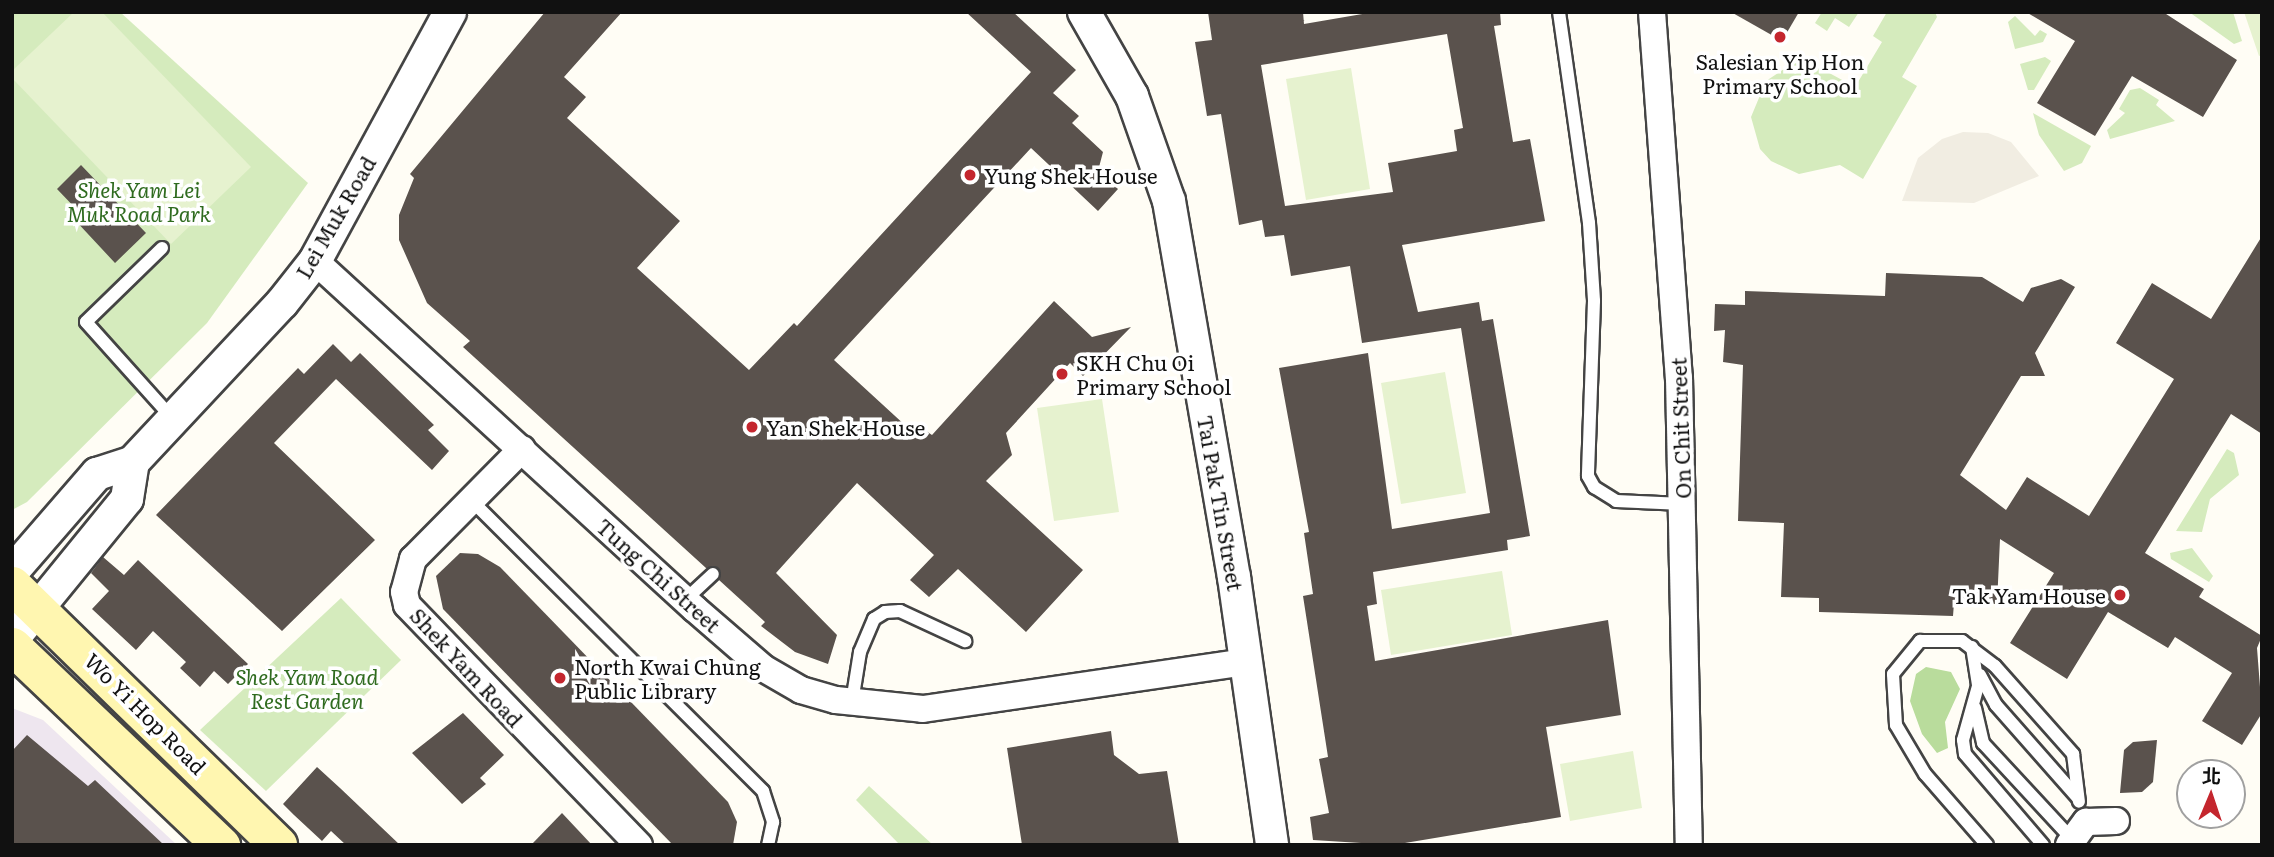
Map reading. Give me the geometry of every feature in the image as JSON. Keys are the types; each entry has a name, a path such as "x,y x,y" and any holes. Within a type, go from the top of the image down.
{"main road":[{"name":"Wo Yi Hop Road","path":"24,596 278,845"},
{"name":"Wo Yi Hop Road","path":"12,646 221,845"}],"street":[{"name":"Tai Pak Tin Street","path":"1084,12 1132,96 1169,201 1247,662 1272,845"},
{"name":"On Chit Street","path":"1652,12 1674,280 1683,504 1689,845"},
{"name":"Lei Muk Road","path":"12,572 97,474 133,462 175,421 315,261 444,15"},
{"name":"Tung Chi Street","path":"315,261 685,600 763,668 801,690 852,702 923,709 1247,662"},
{"name":"Shek Yam Road","path":"522,449 413,559 404,592 407,605 639,845"},
{"path":"12,640 24,596 127,499 133,462"},
{"path":"2076,827 2116,821"}],"lane":[{"path":"1559,12 1590,236 1594,301 1588,476 1594,487 1616,501 1683,504"},
{"path":"162,248 86,322 175,421"},
{"path":"470,499 763,791 773,822 768,845"},
{"path":"685,600 713,574"},
{"path":"852,702 860,652 874,619 885,612 900,611 965,641"},
{"path":"1987,845 1925,774 1902,740 1891,707 1893,674 1909,649 1934,637 1972,646 2066,743 2076,762 2076,827"},
{"path":"1972,646 1979,671 1996,705 2065,778 2076,827"},
{"path":"1979,671 1976,697 1964,740 1965,754 2043,845"},
{"path":"1976,697 1983,743 2076,827"}],"shaded area":[{"path":"1963,132 1988,133 2011,142 2039,176 1974,203 1902,201 1918,158 1942,139"},
{"path":"12,708 43,720 177,845 12,845"}],"green space":[{"name":"Shek Yam Lei Muk Road Park","path":"12,12 120,12 308,183 207,323 27,502 12,510"},
{"path":"74,12 102,12 251,167 171,244 12,78 12,71"},
{"path":"1822,12 1859,12 1849,27 1835,18 1827,31 1815,23"},
{"path":"1887,12 1935,12 1937,17 1902,77 1917,86 1863,179 1840,165 1799,174 1771,161 1760,149 1751,117 1766,81 1793,63 1809,62 1855,87 1882,42 1873,36"},
{"path":"2189,12 2233,12 2242,41 2234,44"},
{"path":"2244,12 2262,12 2262,55 2259,56"},
{"path":"2015,16 2035,36 2040,30 2047,34 2043,42 2015,49 2008,22"},
{"path":"2045,57 2051,61 2034,90 2028,90 2020,64"},
{"path":"1351,68 1370,189 1306,200 1286,79"},
{"path":"2140,88 2159,100 2156,105 2175,121 2110,139 2107,130 2125,113 2119,109 2130,90"},
{"path":"2033,113 2091,146 2082,163 2064,171 2039,135"},
{"path":"1445,372 1466,493 1401,504 1381,383"},
{"path":"1102,399 1119,512 1054,521 1037,408"},
{"path":"2227,449 2234,453 2239,475 2210,499 2202,532 2176,531"},
{"path":"2192,548 2213,576 2209,582 2171,559 2170,553"},
{"path":"1502,571 1512,635 1391,655 1381,590"},
{"name":"Shek Yam Road Rest Garden","path":"341,598 401,660 266,791 200,730"},
{"path":"1926,667 1951,672 1960,689 1945,722 1948,748 1937,753 1922,734 1910,701 1916,674"},
{"path":"1633,751 1642,808 1570,821 1560,764"},
{"path":"869,786 933,845 900,845 856,800"}],"building":[{"path":"545,12 622,12 564,77 586,97 567,118 680,221 637,268 749,370 794,323 797,326 1031,72 966,12 1013,12 1076,70 1053,93 1079,116 1072,123 1103,152 1098,171 1118,189 1098,211 1031,148 834,360 919,438 926,431 932,435 1054,301 1092,337 1131,327 1083,376 1070,363 1006,433 1012,455 986,481 1083,570 1026,632 958,569 929,597 910,580 934,555 857,483 776,573 837,635 828,664 795,652 761,626 765,622 719,580 719,568 706,568 463,347 470,341 427,303 399,240 399,215 414,178 410,174"},
{"path":"1208,12 1303,12 1304,24 1374,12 1500,12 1501,25 1494,26 1513,142 1530,139 1545,221 1402,245 1418,312 1479,302 1482,321 1493,319 1530,536 1507,540 1508,550 1373,572 1377,604 1367,606 1375,661 1608,620 1621,715 1546,727 1561,817 1393,845 1313,840 1310,817 1329,813 1319,759 1328,757 1303,596 1313,594 1304,533 1309,532 1279,368 1368,353 1392,529 1490,513 1461,328 1362,343 1350,266 1291,276 1284,235 1265,237 1262,220 1239,225 1221,114 1207,116 1195,42 1212,40","holes":["1447,34 1463,128 1454,130 1457,151 1388,163 1393,192 1285,206 1261,65"]},
{"path":"1731,12 1799,12 1782,41"},
{"path":"2026,12 2163,12 2237,60 2203,117 2132,76 2095,136 2037,103 2075,41"},
{"path":"81,165 146,233 115,263 74,219 80,213 57,189"},
{"path":"2262,236 2262,434 2231,414 2145,553 2204,589 2199,597 2262,636 2257,648 2262,713 2242,745 2202,721 2232,673 2175,637 2168,648 2108,612 2067,679 2010,643 2054,573 2000,539 1997,604 1954,603 1953,616 1819,612 1819,598 1781,597 1784,523 1738,521 1743,365 1723,362 1725,330 1714,331 1715,304 1745,305 1745,291 1885,296 1886,273 1982,277 2023,302 2031,288 2061,279 2075,287 2035,353 2045,376 2021,376 1960,475 2006,510 2027,477 2089,516 2174,379 2116,343 2152,283 2211,319"},
{"path":"333,344 351,362 360,353 434,425 428,430 449,451 432,470 336,379 274,443 375,540 282,631 156,515 298,368 304,374"},
{"path":"460,553 478,554 500,567 728,802 737,822 733,845 673,845 443,609 436,576"},
{"path":"103,557 124,575 138,560 248,664 228,684 214,671 200,687 180,668 186,662 153,631 136,650 92,609 109,591 91,573"},
{"path":"463,713 504,755 480,778 486,784 462,804 412,753"},
{"path":"1111,731 1114,755 1139,774 1167,771 1179,845 1022,845 1007,748"},
{"path":"27,735 88,786 95,780 164,845 12,845 12,751"},
{"path":"2157,740 2153,782 2142,792 2120,793 2124,750 2133,742"},
{"path":"317,767 400,845 346,845 331,831 322,841 294,815 283,804"},
{"path":"562,813 592,845 531,845"}],"place":[{"name":"Salesian Yip Hon Primary School","path":"1780,37"},
{"name":"Yung Shek House","path":"970,175"},
{"name":"SKH Chu Oi Primary School","path":"1062,374"},
{"name":"Yan Shek House","path":"752,427"},
{"name":"Tak Yam House","path":"2120,595"},
{"name":"North Kwai Chung Public Library","path":"560,678"}]}
